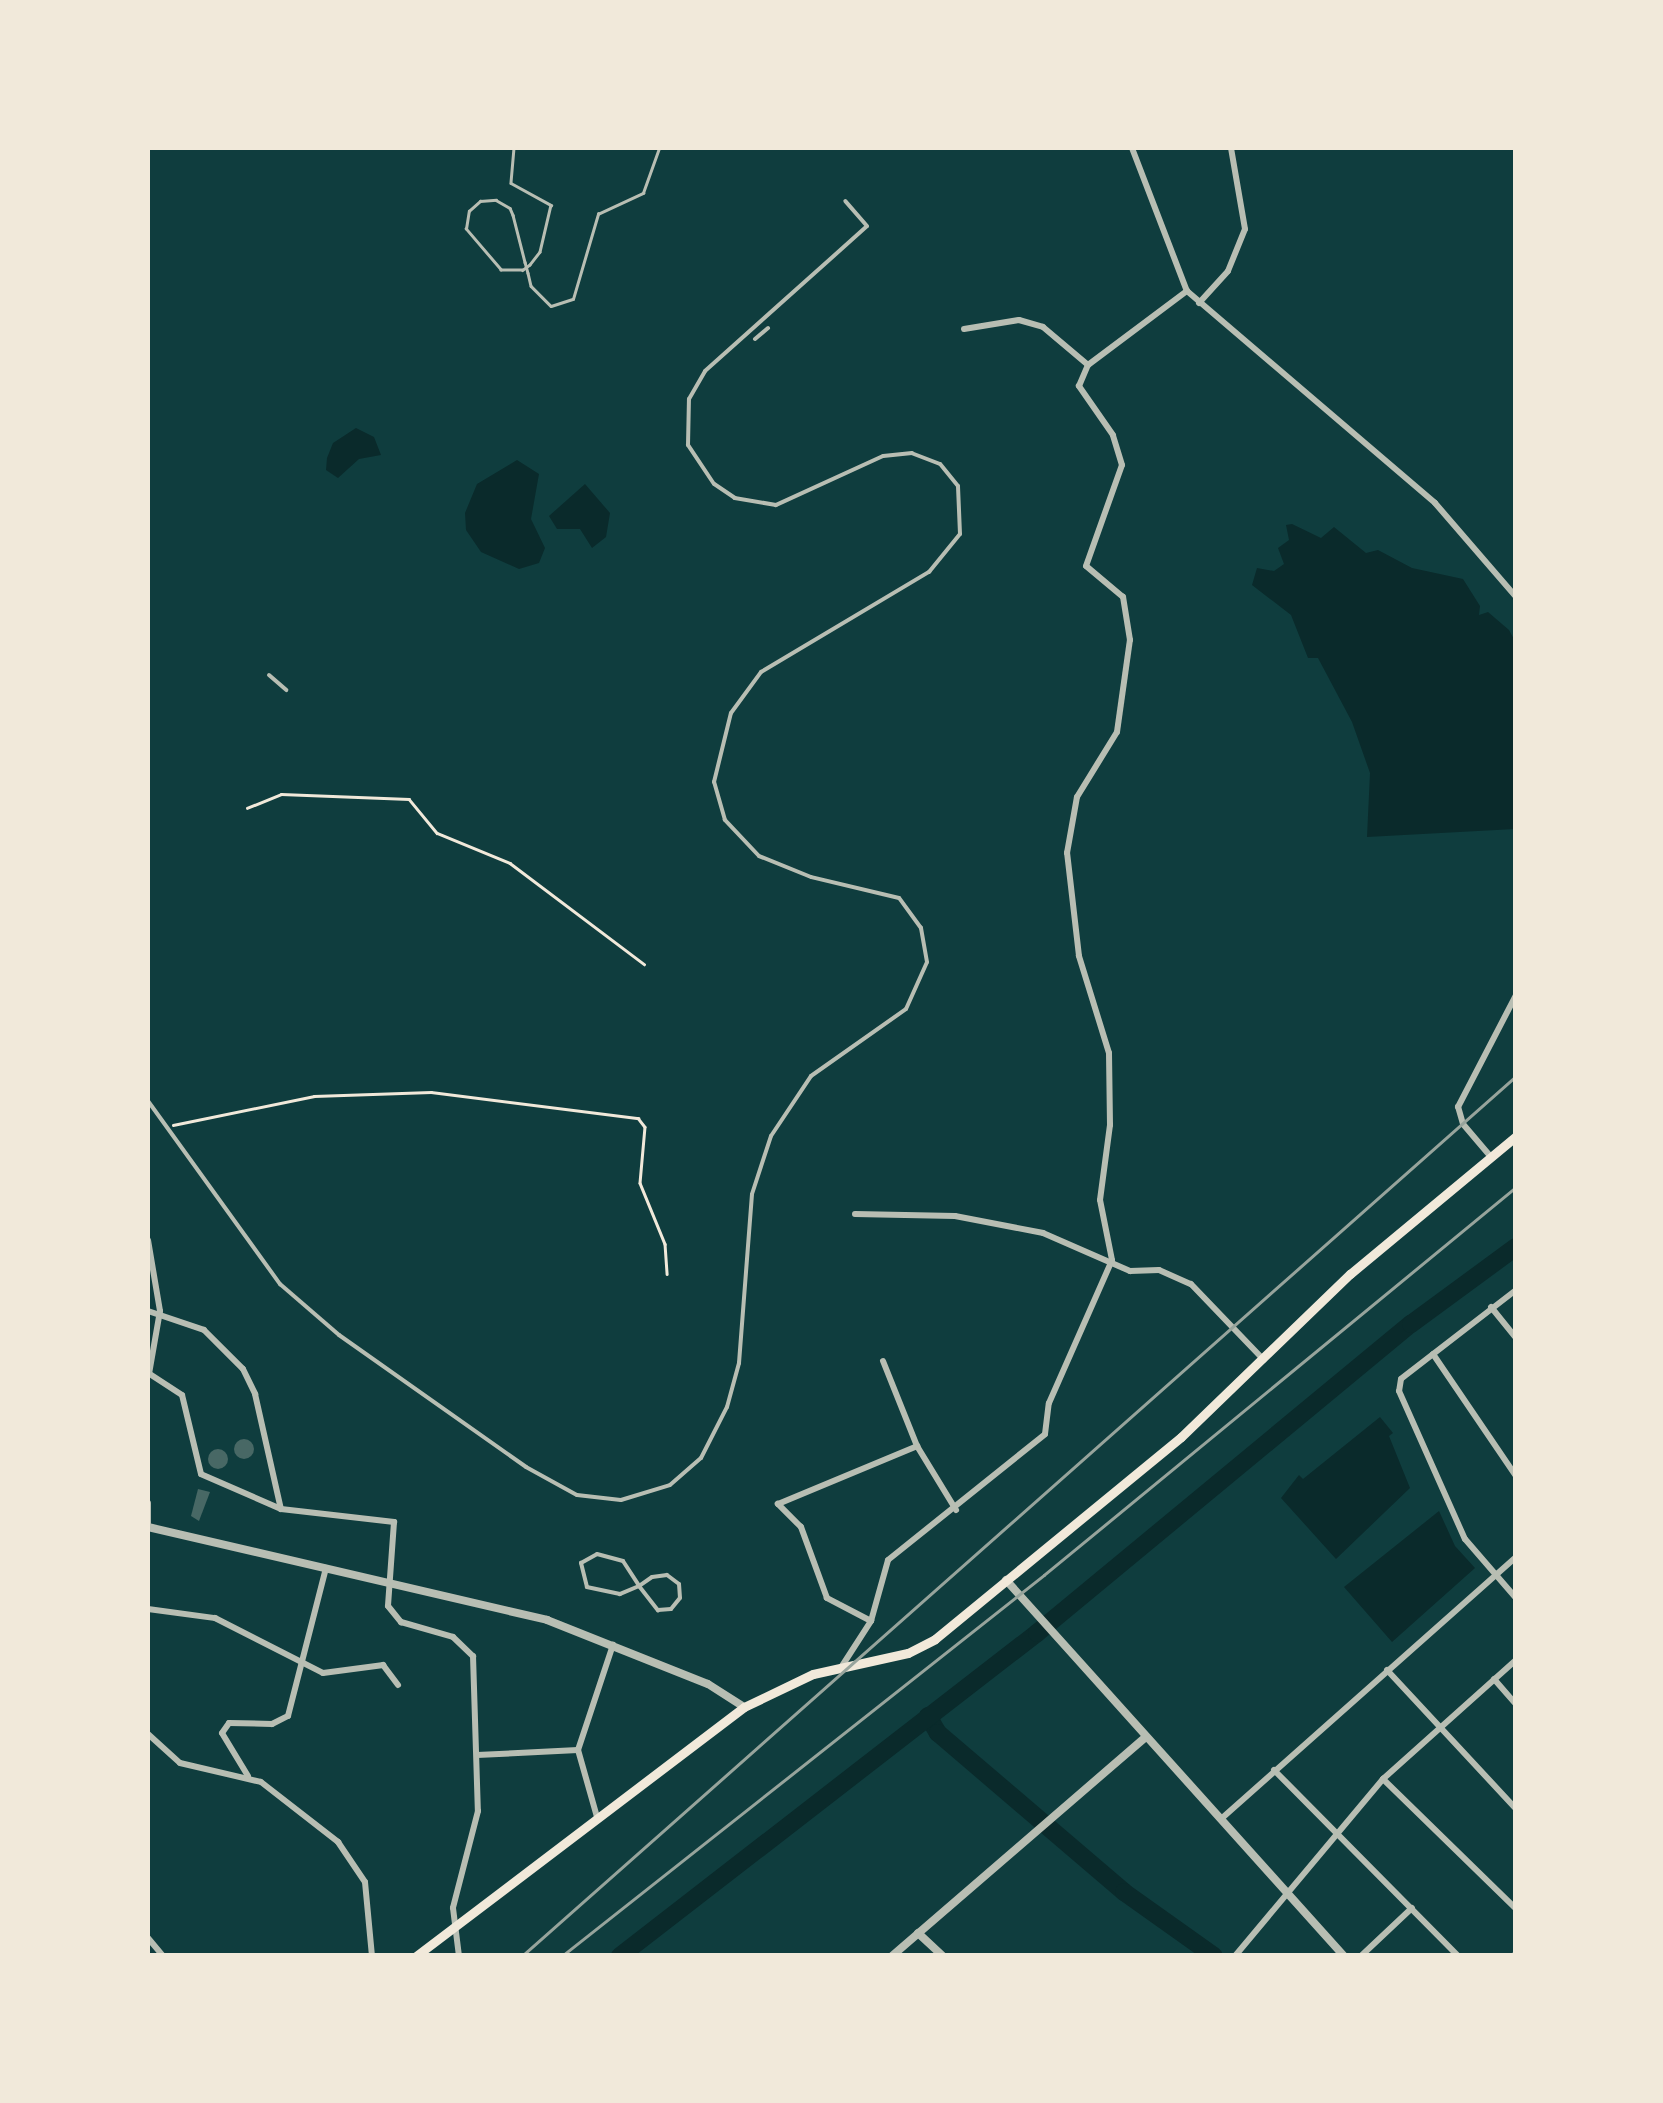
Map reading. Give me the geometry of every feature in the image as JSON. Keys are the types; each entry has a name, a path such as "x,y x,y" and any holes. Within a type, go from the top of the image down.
{"main road":[{"path":"416,1956 452,1924 744,1708 842,1666 908,1653 935,1639 1265,1360 1350,1274 1516,1136"}],"street":[{"path":"1132,148 1186,291 1293,376 1435,503 1516,597"},
{"path":"1199,303 1228,270 1245,229 1231,148"},
{"path":"148,1100 249,1249 311,1313 550,1481 592,1499 621,1500 670,1486 701,1458 727,1407 739,1363 752,1194 772,1136 811,1076 906,1009 927,962 922,928 899,898 811,876 759,856 725,820 714,782 731,713 761,672 929,572 960,534 958,486 940,464 912,452 883,456 776,505 734,498 714,484 688,445 689,399 706,371 867,226 844,200"},
{"path":"842,1666 871,1621 888,1560 956,1510 1045,1434 1049,1403 1112,1260 1100,1200 1110,1125 1109,1053 1079,956 1067,853 1077,796 1118,732 1130,666 1123,597 1086,566 1122,465 1113,436 1079,386 1088,366 1186,291"},
{"path":"964,329 1019,320 1043,327 1088,366"},
{"path":"755,339 768,328"},
{"path":"269,675 286,690"},
{"path":"1492,1157 1463,1124 1458,1107 1516,995"},
{"path":"855,1214 955,1216 1042,1233 1130,1271 1159,1270 1191,1284 1265,1360"},
{"path":"148,1240 160,1311 149,1374 182,1395 206,1479 281,1510 394,1522 386,1599 401,1622 453,1637 473,1656 476,1827 452,1924 459,1956"},
{"path":"1516,1290 1400,1379 1399,1391 1465,1538 1516,1598"},
{"path":"1491,1307 1516,1338"},
{"path":"148,1311 160,1311 204,1330 243,1370 255,1394 281,1510"},
{"path":"1433,1354 1516,1476"},
{"path":"883,1361 918,1446 956,1510"},
{"path":"871,1621 827,1598 800,1527 778,1504 918,1446"},
{"path":"148,1502 148,1527 390,1582 614,1644 725,1691 744,1708"},
{"path":"640,1586 624,1561 597,1554 581,1563 587,1587 614,1595 640,1586 667,1576 679,1584 680,1598 672,1609 658,1610 640,1586"},
{"path":"1220,1820 1516,1557"},
{"path":"248,1778 225,1740 224,1727 280,1723 292,1708 326,1568"},
{"path":"1006,1580 1344,1956"},
{"path":"148,1609 215,1618 302,1664 334,1674 382,1664 398,1685"},
{"path":"597,1817 578,1750 614,1644"},
{"path":"1235,1956 1384,1779 1516,1660"},
{"path":"1387,1670 1516,1809"},
{"path":"1494,1680 1516,1704"},
{"path":"148,1734 180,1763 248,1778 295,1806 353,1858 369,1898 372,1956"},
{"path":"892,1956 1146,1737"},
{"path":"477,1755 578,1750"},
{"path":"1274,1770 1458,1956"},
{"path":"1384,1779 1516,1909"},
{"path":"1361,1956 1412,1908"},
{"path":"918,1932 943,1956"},
{"path":"148,1938 162,1956"}],"lane":[{"path":"514,148 511,183 550,204 540,252 522,270 501,270 466,229 473,206 488,200 504,203 525,262 528,273 544,304 573,298 598,214 643,193 660,148"}],"path":[{"path":"247,808 281,794 409,798 437,833 510,863 644,964"},
{"path":"166,1126 314,1096 431,1092 638,1118 644,1127 640,1184 665,1244 667,1274"}],"water":[{"path":"356,428 374,437 381,455 359,459 338,478 326,470 327,458 333,443"},
{"path":"517,460 539,474 531,519 545,548 539,563 519,569 481,552 466,530 465,513 477,484"},
{"path":"585,484 610,513 606,537 592,548 580,529 557,529 549,516"},
{"path":"1292,524 1321,538 1334,527 1366,553 1378,550 1412,568 1463,579 1480,606 1479,615 1488,612 1509,630 1516,643 1515,829 1367,837 1370,773 1352,722 1318,658 1308,658 1291,615 1252,585 1257,568 1274,571 1284,564 1278,548 1289,540 1286,525"},
{"path":"1380,1417 1393,1433 1389,1436 1410,1488 1336,1559 1281,1498 1299,1475 1303,1479"},
{"path":"1439,1511 1455,1546 1475,1568 1392,1642 1344,1587"}],"building":[{"path":"244,1439 254,1449 244,1459 234,1449"},
{"path":"214,1449 222,1449 228,1459 222,1469 214,1469 208,1463 208,1455"},
{"path":"198,1489 210,1492 199,1521 191,1516"}],"waterway":[{"path":"620,1956 1037,1633 1411,1324 1516,1247"},
{"path":"928,1716 938,1733 1124,1892 1214,1956"}],"railway":[{"path":"522,1956 1516,1076"},
{"path":"562,1956 1044,1575 1516,1187"}]}
